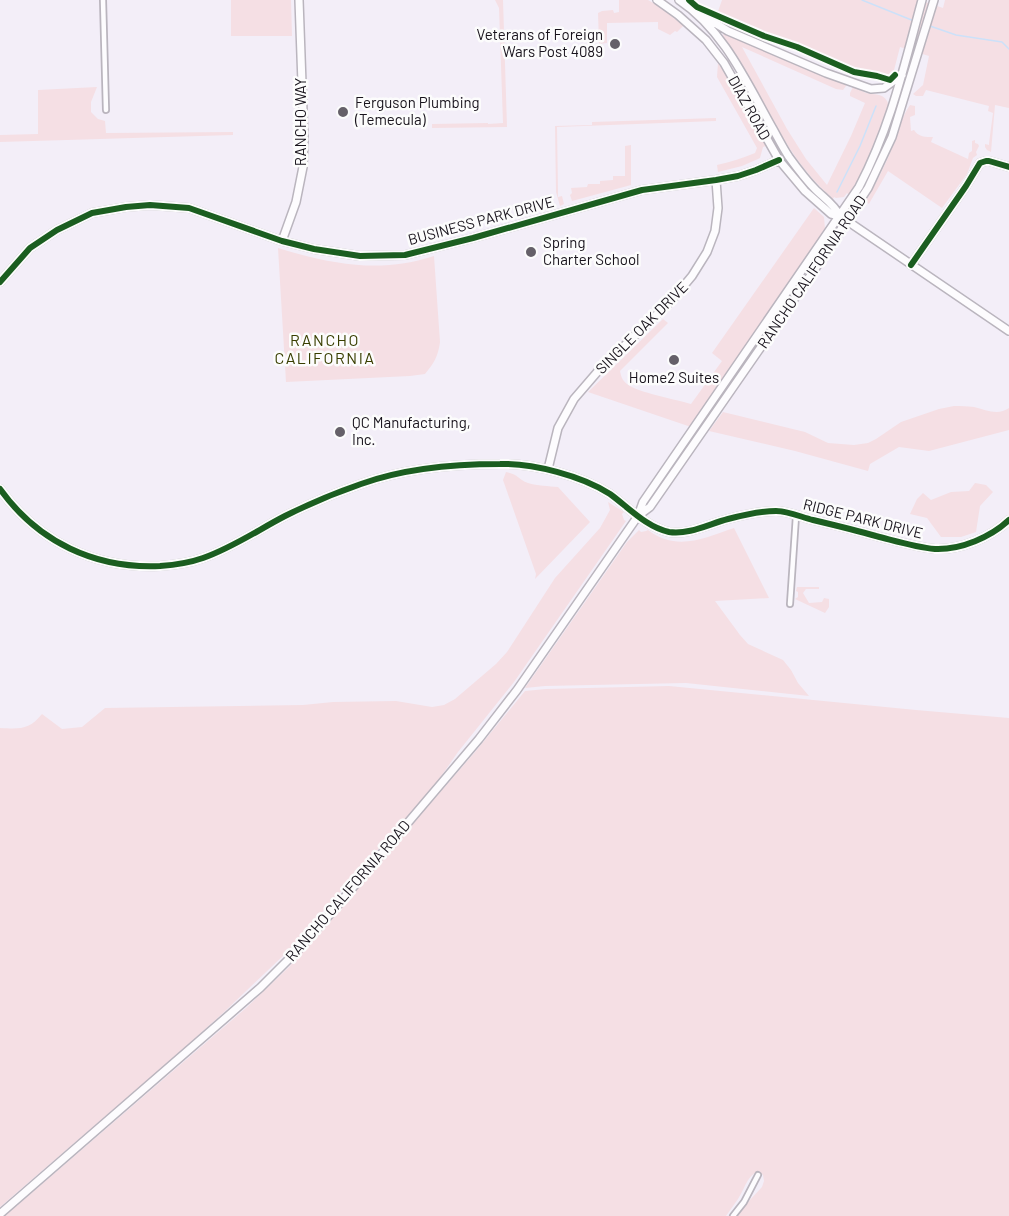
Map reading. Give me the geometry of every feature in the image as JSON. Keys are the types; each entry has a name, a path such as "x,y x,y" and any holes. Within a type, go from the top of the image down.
{"main road":[{"name":"RANCHO WAY","path":"282,241 296,202 303,167 299,0"},
{"name":"DIAZ ROAD","path":"657,0 692,26 724,63 779,160 805,191 831,214 840,216 1009,331"},
{"name":"DIAZ ROAD","path":"678,0 708,26 735,59 787,154 809,183 836,208 840,216"},
{"name":"RANCHO CALIFORNIA ROAD","path":"0,1214 260,988 300,948 447,778 517,690 638,516 643,502 859,187 876,153 891,114 922,0"},
{"name":"RANCHO CALIFORNIA ROAD","path":"638,516 650,507 868,188 897,122 934,0"},
{"path":"687,6 729,31 826,73 871,89 884,88 902,75"},
{"name":"BUSINESS PARK DRIVE","path":"0,282 30,248 57,230 92,213 126,207 150,205 189,208 282,241 314,249 360,256 405,255 474,238 642,189 716,180 756,170 779,160"},
{"path":"911,265 981,163 989,160 1009,167"},
{"name":"SINGLE OAK DRIVE","path":"548,469 558,428 574,399 599,370 671,302 692,276 707,252 715,231 718,208 716,180"},
{"path":"0,489 11,505 31,524 49,538 69,549 96,559 142,567 175,565 201,559 226,549 286,516 362,483 404,472 447,466 504,463 548,469 598,488 638,516"},
{"name":"RIDGE PARK DRIVE","path":"638,516 659,528 682,532 753,513 778,511 914,546 938,549 971,544 1000,528 1009,520"}],"street":[{"path":"103,0 106,110"},
{"path":"790,604 796,516"},
{"path":"733,1216 748,1196 758,1175"}],"shaded area":[{"path":"231,0 291,0 292,36 231,36"},
{"path":"495,0 503,0 507,127 432,128 432,124 503,123 499,8"},
{"path":"619,0 648,0 684,25 670,35 658,29 658,22 607,23 607,43 599,44 598,13 613,10 614,13 619,12"},
{"path":"722,0 919,0 943,8 945,0 1009,0 1009,108 995,105 991,152 985,147 985,144 989,145 993,113 988,111 989,106 926,90 923,96 913,94 923,85 929,56 900,47 893,74 888,81 861,75 716,17"},
{"path":"723,34 845,83 843,90 836,89 742,47 787,129 806,159 827,185 865,103 850,96 853,87 885,98 888,108 886,119 849,195 847,193 844,197 833,199 804,169 724,39"},
{"path":"718,63 766,146 763,147 760,158 742,166 718,172 717,165 755,153 757,148 717,77"},
{"path":"97,87 91,102 91,112 98,119 105,121 106,133 233,132 233,135 0,142 0,135 38,134 38,90"},
{"path":"910,105 915,106 915,115 910,117 911,131 914,130 922,136 933,137 931,142 968,159 972,151 972,141 975,140 979,146 967,174 942,208 888,171 869,204 866,202"},
{"path":"716,118 716,121 557,127 558,197 562,196 564,204 560,206 556,192 555,126 592,125 592,122"},
{"path":"631,145 631,185 572,201 571,188 600,184 600,181 613,180 613,176 625,176 625,146"},
{"path":"814,208 824,217 825,229 691,427 588,392 663,319 668,323 620,371 621,376 627,384 639,390 691,404 722,361 712,353"},
{"path":"278,248 317,259 375,266 395,265 434,256 440,342 435,360 425,374 286,382"},
{"path":"954,406 974,407 996,412 1009,408 1009,430 929,451 899,447 870,464 868,471 709,431 723,412 805,432 828,443 854,445 868,443 901,422"},
{"path":"506,472 528,483 558,487 590,522 535,579 536,574 503,480"},
{"path":"975,483 986,485 993,492 980,506 976,532 961,537 941,537 927,518 910,514 917,499 923,493 931,500 951,492 969,491"},
{"path":"608,502 624,512 622,514 626,521 514,682 458,752 435,785 286,953 173,1058 0,1207 0,728 28,726 42,714 62,729 82,727 105,708 396,701 432,707 444,705 455,699 507,652 555,578 600,528 610,510"},
{"path":"734,528 769,598 715,601 748,644 783,660 809,696 686,683 525,688 627,542 639,530 641,532 648,530 659,537 680,542 701,539"},
{"path":"797,587 819,587 819,589 806,589 803,593 809,603 822,602 824,598 829,599 829,607 825,613 795,599 798,597"},
{"path":"669,686 1009,718 1009,1216 738,1216 762,1187 763,1175 759,1171 749,1179 726,1216 5,1216 246,1008 289,967 525,691"}],"waterway":[{"path":"862,0 914,21"},
{"path":"930,26 956,35 1002,42 1009,49"},
{"path":"837,192 860,146 876,106"}],"cycle path":[{"path":"689,0 697,7 854,72 890,80 895,75"},
{"path":"0,282 30,248 57,230 92,213 126,207 150,205 189,208 282,241 314,249 360,256 405,255 642,190 738,176 779,160"},
{"path":"911,265 980,163 989,161 1009,167"},
{"path":"0,489 15,508 50,537 91,557 136,566 171,565 203,558 235,544 303,507 378,479 430,468 465,465 513,464 542,468 572,476 610,494 653,526 676,533 691,531 728,519 781,511 913,545 945,549 965,545 985,537 1009,520"}],"place":[{"name":"Veterans of Foreign Wars Post 4089","path":"615,44"},
{"name":"Ferguson Plumbing (Temecula)","path":"343,112"},
{"name":"Spring Charter School","path":"531,252"},
{"name":"Home2 Suites","path":"674,360"},
{"name":"QC Manufacturing, Inc.","path":"340,432"}],"district":[{"name":"RANCHO CALIFORNIA","path":"325,349"}]}
